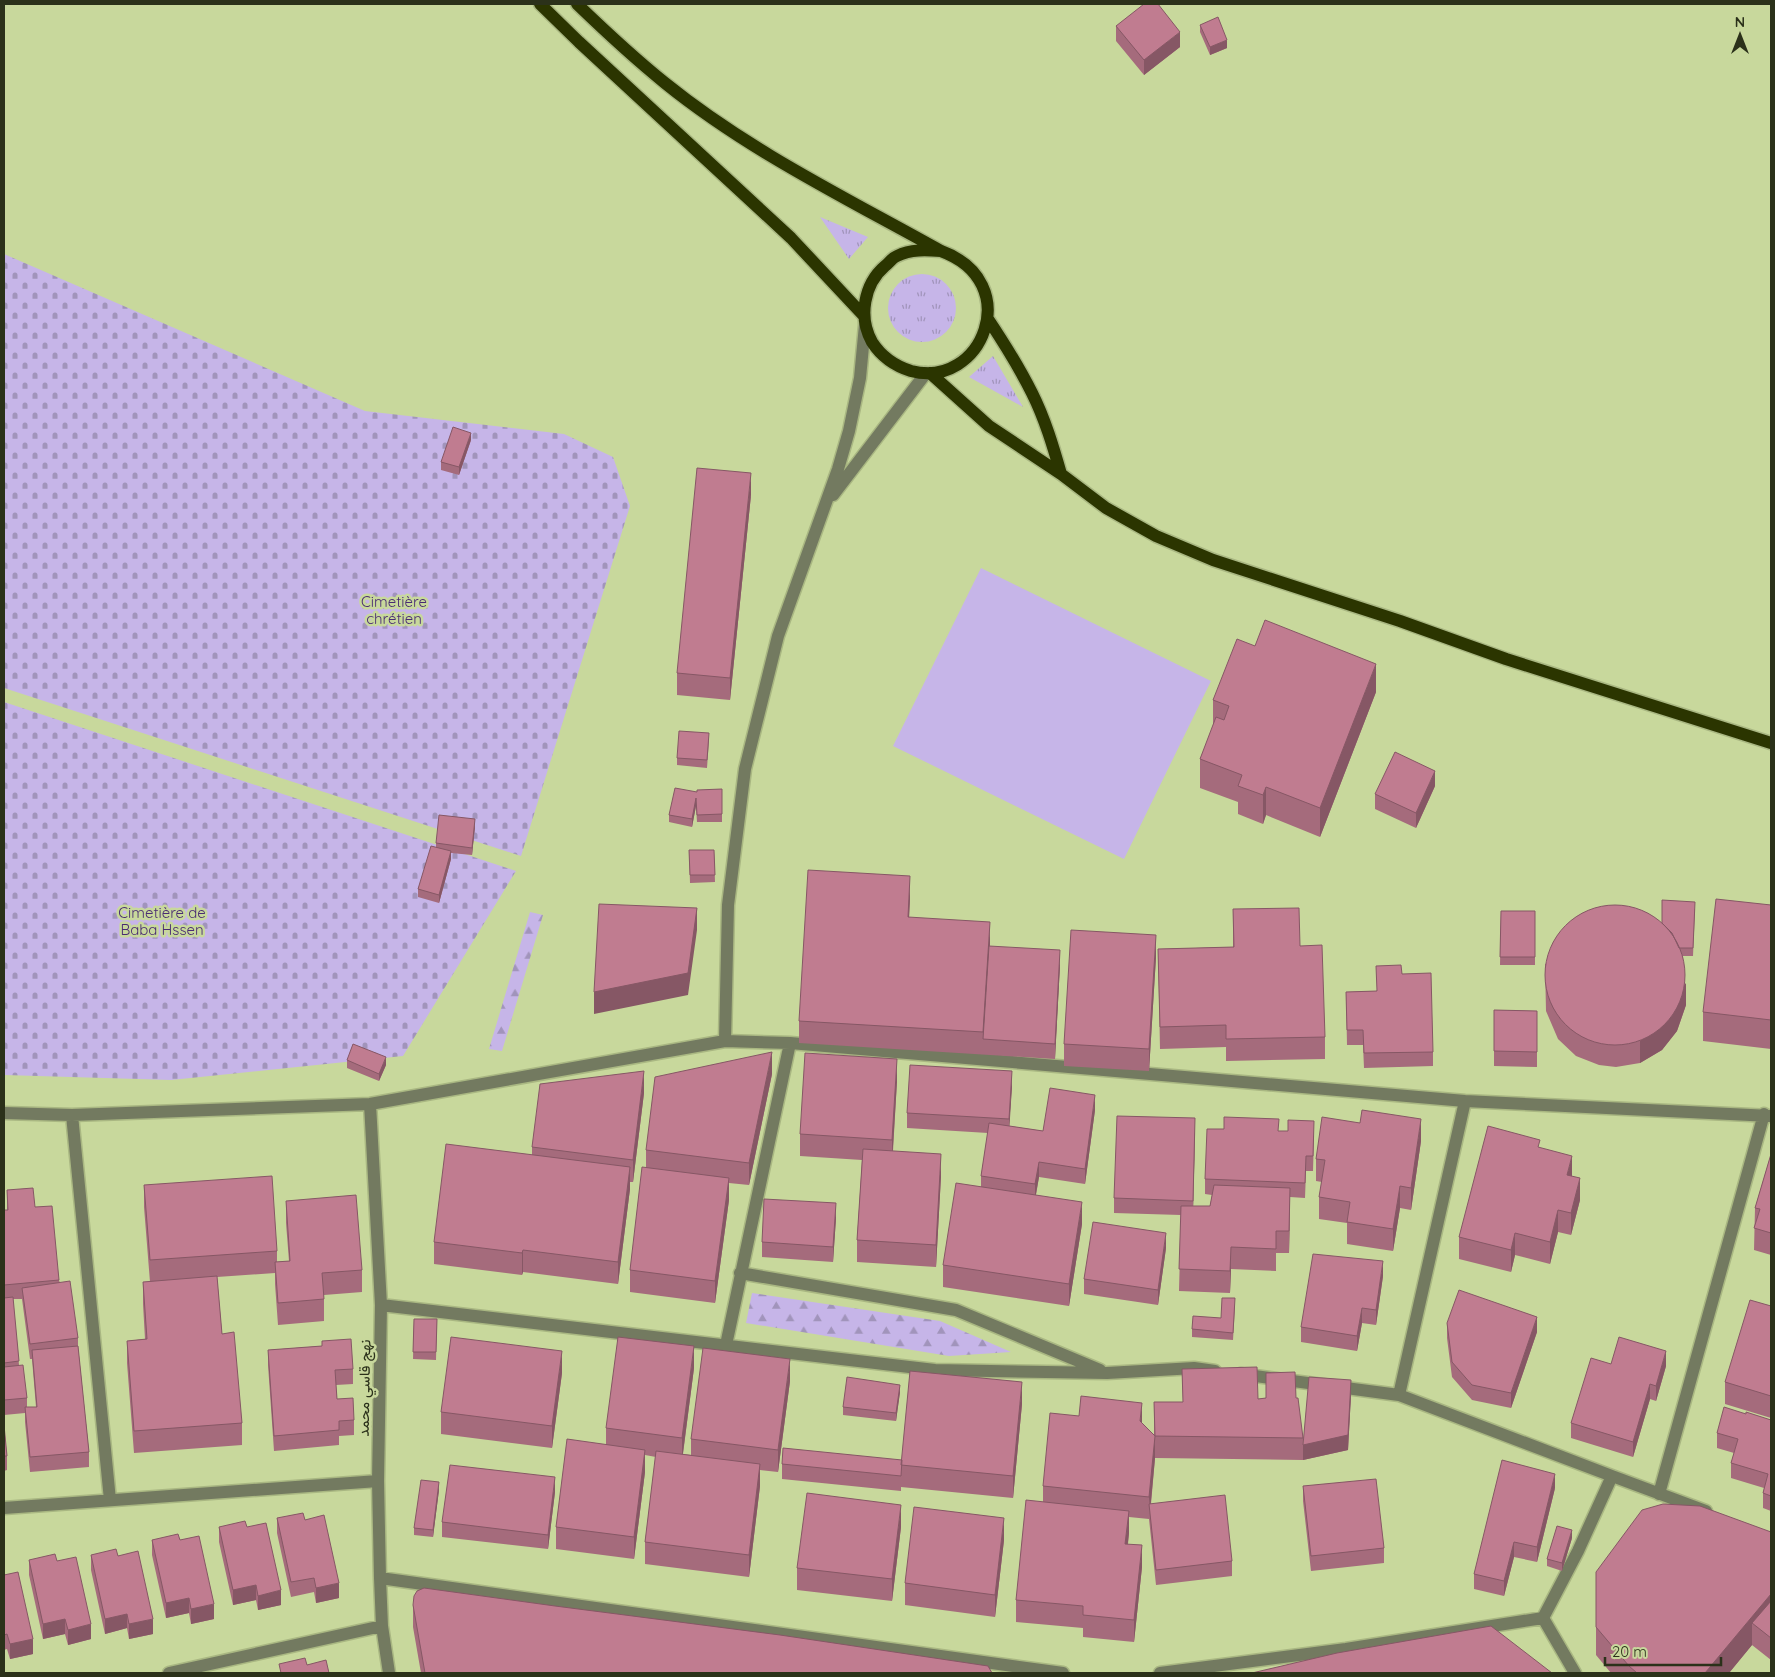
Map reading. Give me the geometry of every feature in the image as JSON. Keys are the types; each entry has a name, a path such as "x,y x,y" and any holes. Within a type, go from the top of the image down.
{"main road":[{"path":"540,4 791,238 865,321 876,347 893,363 909,370 928,373 947,369 962,361 974,350 983,336 988,319 986,297 978,276 968,265 955,256 941,251 799,172 712,117 659,78 623,48 577,4"},
{"path":"865,321 866,293 878,272 895,257 918,250 941,251"},
{"path":"988,319 1012,356 1032,393 1049,433 1061,474"},
{"path":"928,373 990,426 1061,474 1106,508 1156,536 1213,560 1400,621 1506,659 1771,743"}],"street":[{"path":"725,1042 728,905 745,769 778,636 838,469 849,431 860,378 865,321"},
{"path":"824,507 928,373"},
{"path":"4,1113 72,1115 370,1104 725,1042 790,1043 1465,1101 1767,1115 1659,1494"},
{"path":"726,1345 790,1043"},
{"path":"1399,1395 1465,1101"},
{"name":"نهج قاسي محمد","path":"370,1104 381,1305 378,1481 380,1578 382,1626 389,1673"},
{"path":"72,1115 110,1500"},
{"path":"740,1273 956,1310 1107,1373"},
{"path":"381,1305 935,1370 1107,1373 1194,1368 1399,1395 1715,1514"},
{"path":"1543,1618 1578,1551 1612,1476"},
{"path":"4,1508 378,1481"},
{"path":"380,1578 1063,1673"},
{"path":"1160,1673 1346,1649 1543,1618"},
{"path":"1543,1618 1575,1673"},
{"path":"169,1673 382,1626"}],"green space":[{"path":"820,217 868,237 849,259"},
{"name":"Cimetière chrétien","path":"4,254 365,411 564,434 613,457 630,506 521,856 4,688"},
{"path":"922,274 935,277 946,284 953,295 956,308 953,321 946,332 935,339 922,342 909,339 898,332 891,321 888,308 891,295 898,284 909,277"},
{"path":"993,356 1023,407 969,377"},
{"path":"981,568 1211,681 1124,859 893,746"},
{"name":"Cimetière de Baba Hssen","path":"4,702 516,871 403,1056 171,1080 4,1075"},
{"path":"530,912 543,915 502,1051 489,1049"},
{"path":"752,1293 940,1321 1011,1352 949,1356 746,1323"}],"building":[{"path":"1144,4 1158,4 1180,32 1144,60 1116,26"},
{"path":"1218,17 1227,40 1210,47 1200,25"},
{"path":"453,427 471,433 459,467 441,462"},
{"path":"697,468 751,473 730,678 677,673"},
{"path":"1265,620 1376,664 1320,808 1266,787 1263,795 1238,786 1242,775 1200,759 1216,717 1224,720 1229,706 1213,700 1237,639 1255,646"},
{"path":"679,731 709,733 707,760 677,758"},
{"path":"1395,752 1435,771 1416,813 1375,794"},
{"path":"675,788 697,792 697,790 722,789 722,814 697,815 696,798 692,819 669,815"},
{"path":"439,815 475,819 472,848 436,843"},
{"path":"431,846 451,851 439,895 418,889"},
{"path":"689,850 714,850 715,875 690,875"},
{"path":"808,870 910,876 908,917 990,922 983,1032 799,1021"},
{"path":"1716,899 1771,905 1771,1020 1703,1012"},
{"path":"1662,900 1695,902 1693,948 1679,948 1672,933 1662,923"},
{"path":"599,904 697,908 688,973 594,992"},
{"path":"1615,905 1642,911 1654,917 1664,926 1673,936 1679,948 1685,975 1679,1002 1673,1014 1664,1024 1654,1033 1642,1039 1615,1045 1588,1039 1576,1033 1566,1024 1557,1014 1551,1002 1545,975 1551,948 1557,936 1566,926 1576,917 1588,911"},
{"path":"1299,908 1300,946 1322,945 1325,1037 1226,1039 1226,1025 1160,1027 1158,949 1234,947 1233,909"},
{"path":"1501,911 1535,911 1535,957 1500,957"},
{"path":"1071,930 1156,935 1149,1049 1064,1044"},
{"path":"989,946 1060,950 1055,1044 983,1039"},
{"path":"1401,965 1402,974 1431,973 1433,1052 1364,1053 1363,1030 1347,1030 1346,992 1377,991 1376,966"},
{"path":"1494,1010 1537,1011 1537,1052 1494,1051"},
{"path":"353,1044 386,1057 379,1074 347,1060"},
{"path":"772,1052 749,1163 646,1150 655,1077"},
{"path":"805,1053 897,1059 892,1140 800,1134"},
{"path":"910,1065 1012,1071 1009,1119 907,1113"},
{"path":"644,1071 633,1160 532,1147 540,1084"},
{"path":"1050,1088 1095,1095 1085,1169 1039,1162 1035,1184 981,1176 989,1123 1043,1131"},
{"path":"1362,1110 1421,1119 1411,1188 1400,1186 1393,1229 1347,1222 1350,1202 1319,1197 1325,1160 1316,1159 1322,1117 1360,1123"},
{"path":"1117,1116 1195,1118 1193,1201 1114,1198"},
{"path":"1224,1117 1279,1119 1278,1131 1288,1131 1288,1120 1314,1121 1313,1156 1306,1156 1305,1183 1205,1179 1207,1129 1224,1129"},
{"path":"1488,1126 1540,1140 1538,1147 1572,1156 1567,1175 1580,1178 1571,1213 1558,1210 1550,1242 1515,1233 1511,1250 1459,1237"},
{"path":"446,1144 630,1167 618,1262 523,1250 522,1253 434,1242"},
{"path":"863,1149 941,1154 936,1245 857,1240"},
{"path":"1771,1154 1771,1233 1754,1228 1760,1209 1755,1208"},
{"path":"642,1167 729,1178 715,1281 630,1270"},
{"path":"272,1176 277,1251 150,1260 144,1185"},
{"path":"956,1183 1082,1202 1069,1284 943,1265"},
{"path":"1214,1185 1290,1188 1289,1231 1276,1231 1276,1249 1231,1247 1230,1271 1179,1269 1181,1206 1210,1206"},
{"path":"33,1188 35,1207 52,1206 59,1280 4,1285 4,1210 8,1210 7,1190"},
{"path":"356,1195 362,1270 322,1273 324,1299 278,1303 275,1262 290,1261 286,1201"},
{"path":"764,1199 836,1203 833,1247 762,1242"},
{"path":"1093,1222 1166,1233 1158,1290 1084,1279"},
{"path":"1313,1254 1383,1261 1376,1310 1362,1308 1357,1336 1301,1327"},
{"path":"217,1276 222,1334 234,1332 242,1423 134,1431 127,1341 147,1339 143,1282"},
{"path":"70,1281 78,1338 30,1344 22,1288"},
{"path":"1459,1290 1537,1317 1511,1393 1472,1385 1452,1362 1447,1323"},
{"path":"13,1297 19,1361 4,1363 4,1298"},
{"path":"1222,1298 1235,1298 1233,1333 1192,1329 1193,1316 1221,1318"},
{"path":"1750,1300 1771,1306 1771,1396 1725,1382"},
{"path":"414,1319 437,1319 436,1352 413,1352"},
{"path":"451,1337 562,1351 552,1426 441,1412"},
{"path":"618,1337 694,1346 682,1438 606,1428"},
{"path":"1619,1337 1666,1351 1656,1386 1650,1384 1633,1442 1571,1423 1591,1358 1611,1364"},
{"path":"351,1339 353,1369 335,1370 337,1399 353,1398 354,1420 339,1421 339,1430 274,1436 268,1350 322,1346 322,1341"},
{"path":"78,1346 89,1452 30,1457 25,1407 37,1407 32,1350"},
{"path":"703,1348 790,1359 778,1450 691,1439"},
{"path":"23,1365 27,1398 4,1400 4,1367"},
{"path":"1257,1367 1258,1399 1266,1398 1266,1373 1295,1372 1296,1398 1298,1398 1303,1438 1155,1436 1154,1402 1183,1402 1182,1369"},
{"path":"910,1371 1022,1382 1013,1476 901,1465"},
{"path":"847,1377 900,1385 896,1413 843,1407"},
{"path":"1309,1377 1351,1380 1348,1435 1303,1445"},
{"path":"1081,1396 1142,1403 1140,1421 1155,1436 1149,1497 1043,1486 1050,1413 1079,1416"},
{"path":"1724,1407 1771,1420 1771,1496 1763,1493 1768,1474 1731,1463 1738,1439 1717,1433"},
{"path":"4,1425 7,1456 4,1456"},
{"path":"567,1439 645,1450 634,1537 556,1527"},
{"path":"783,1448 902,1460 901,1476 782,1464"},
{"path":"656,1451 760,1464 749,1555 645,1542"},
{"path":"1502,1460 1555,1474 1537,1547 1514,1542 1504,1581 1474,1574"},
{"path":"450,1465 555,1477 548,1535 442,1522"},
{"path":"1376,1479 1384,1548 1311,1556 1303,1486"},
{"path":"421,1480 439,1482 433,1530 414,1528"},
{"path":"807,1493 901,1505 892,1579 797,1568"},
{"path":"1225,1495 1232,1561 1156,1570 1149,1504"},
{"path":"1026,1500 1129,1511 1125,1544 1142,1545 1134,1620 1083,1615 1083,1606 1016,1600"},
{"path":"1663,1504 1700,1506 1771,1532 1771,1594 1705,1673 1637,1673 1596,1627 1596,1572 1642,1510"},
{"path":"914,1507 1004,1518 995,1595 905,1583"},
{"path":"303,1513 305,1520 324,1515 339,1583 316,1588 314,1578 291,1582 277,1518"},
{"path":"245,1521 247,1527 266,1523 281,1590 258,1596 256,1585 233,1590 219,1527"},
{"path":"1557,1526 1572,1530 1562,1563 1547,1559"},
{"path":"178,1534 180,1540 199,1536 214,1604 191,1609 189,1598 166,1603 152,1540"},
{"path":"116,1549 118,1556 138,1551 153,1619 129,1624 127,1614 105,1619 91,1555"},
{"path":"55,1554 57,1561 76,1557 91,1624 68,1630 65,1619 43,1624 29,1560"},
{"path":"18,1572 33,1639 10,1644 7,1634 4,1635 4,1575"},
{"path":"424,1588 780,1635 988,1666 992,1673 425,1673 413,1605 414,1596 417,1591"},
{"path":"1771,1601 1771,1638 1752,1623"},
{"path":"1491,1626 1552,1673 1252,1673 1337,1653"},
{"path":"305,1658 307,1665 326,1660 329,1673 281,1673 279,1664"}]}
